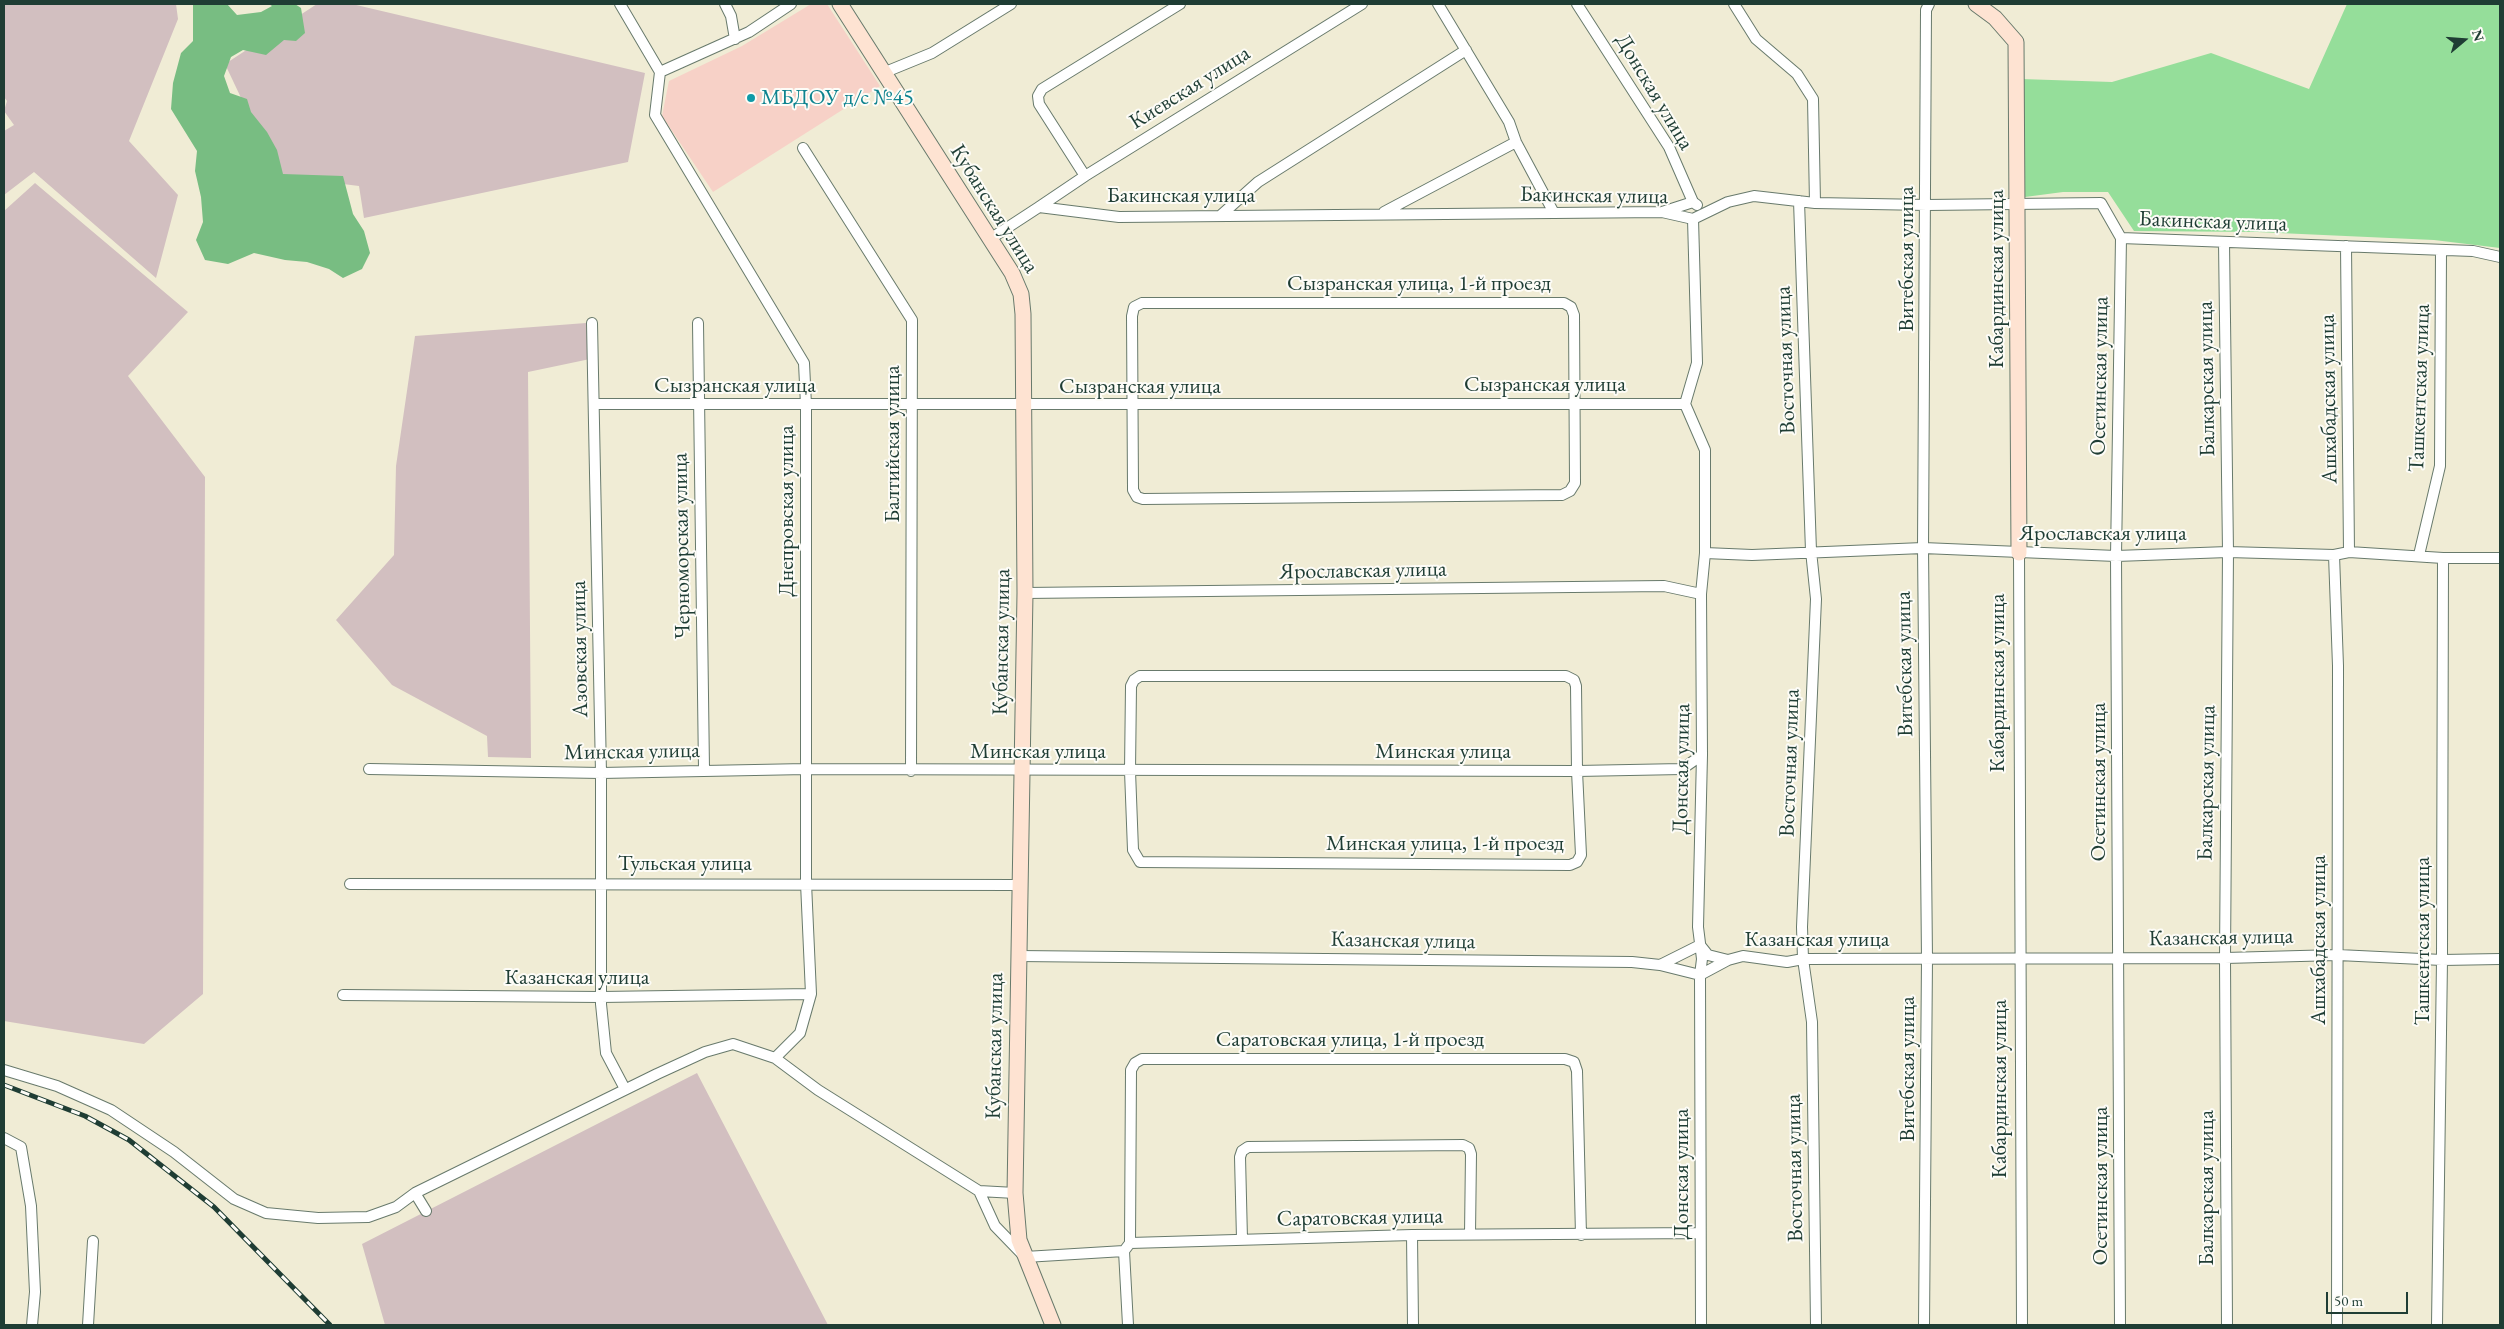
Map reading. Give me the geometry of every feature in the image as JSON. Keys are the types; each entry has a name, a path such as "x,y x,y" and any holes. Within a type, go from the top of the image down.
{"street":[{"path":"620,4 660,72 735,39 791,4"},
{"path":"726,4 731,16 735,39"},
{"name":"Кубанская улица","path":"840,4 1012,273 1021,294 1025,593 1015,1192 1016,1221 1025,1257 1052,1325"},
{"path":"883,73 932,53 1011,4"},
{"path":"1085,176 1039,104 1038,96 1042,89 1180,4"},
{"name":"Киевская улица","path":"1040,207 1085,176 1362,4"},
{"path":"1438,4 1509,122 1516,142 1554,213"},
{"name":"Донская улица","path":"1577,4 1669,147 1693,202"},
{"path":"1734,4 1756,39 1796,74 1813,99 1815,202"},
{"name":"Витебская улица","path":"1924,1325 1927,959 1923,548 1927,205 1926,10 1929,4"},
{"name":"Кабардинская улица","path":"1976,4 1995,18 2016,42 2019,204 2022,1325"},
{"path":"1220,216 1258,182 1466,50"},
{"name":"Днепровская улица","path":"660,72 655,115 804,363 806,405 806,883 811,994 800,1033 774,1058"},
{"name":"Бакинская улица","path":"1381,214 1516,142"},
{"name":"Балтийская улица","path":"803,148 912,320 911,771"},
{"name":"Бакинская улица","path":"1040,207 1120,217 1662,212 1693,219 1728,202 1754,196 1815,202 1927,205 2101,203 2121,238 2473,251 2500,257"},
{"name":"Восточная улица","path":"1799,201 1811,551 1816,599 1802,927 1803,959 1812,1022 1816,1325"},
{"path":"1662,212 1693,202 1706,212"},
{"path":"990,238 1040,207"},
{"path":"1685,404 1698,363 1693,219"},
{"name":"Осетинская улица","path":"2120,1325 2120,958 2116,556 2121,238"},
{"name":"Балкарская улица","path":"2224,242 2228,552 2224,958 2227,1325"},
{"name":"Ашхабадская улица","path":"2346,246 2349,552"},
{"name":"Ташкентская улица","path":"2419,555 2440,466 2441,250"},
{"name":"Сызранская улица, 1-й проезд","path":"1142,303 1564,303 1571,307 1574,315 1575,403 1574,484 1570,491 1562,495 1143,499 1136,496 1133,490 1132,316 1134,307 1142,303"},
{"name":"Азовская улица","path":"592,323 601,773 601,997 606,1053 625,1089"},
{"name":"Черноморская улица","path":"698,323 704,769"},
{"name":"Сызранская улица","path":"594,404 1134,406 1685,404"},
{"name":"Донская улица","path":"1685,404 1705,450 1705,553 1701,594 1702,755 1698,928 1702,960 1700,974 1701,1325"},
{"name":"Ярославская улица","path":"1705,553 1752,555 1811,551 1923,548 2116,556 2228,552 2334,555 2349,552 2443,558 2500,558"},
{"name":"Ашхабадская улица","path":"2334,555 2338,666 2337,1325"},
{"name":"Ташкентская улица","path":"2437,1325 2442,960 2443,558"},
{"name":"Ярославская улица","path":"1025,593 1664,586 1701,594"},
{"name":"Минская улица, 1-й проезд","path":"1140,676 1566,676 1574,680 1576,686 1577,771 1581,855 1577,862 1560,865 1140,862 1133,850 1130,770 1131,686 1134,680 1140,676"},
{"name":"Минская улица","path":"369,769 601,773 704,769 911,771 1577,771 1682,769 1702,755"},
{"name":"Тульская улица","path":"350,884 806,883 1019,885"},
{"path":"1660,965 1700,945 1708,955 1728,960"},
{"name":"Казанская улица","path":"1018,956 1632,962 1660,965 1700,974 1728,960 1743,956 1774,962 1803,959 2224,958 2338,955 2442,960 2500,959"},
{"name":"Казанская улица","path":"343,995 601,997 811,994"},
{"path":"4,1070 57,1086 111,1110 174,1152 234,1199 266,1213 318,1218 368,1217 396,1207 415,1193 625,1089 705,1052 733,1044 774,1058 818,1090 980,1191 1015,1192"},
{"name":"Саратовская улица, 1-й проезд","path":"1127,1247 1131,1070 1135,1063 1142,1059 1565,1059 1574,1062 1577,1071 1581,1235"},
{"path":"4,1138 21,1147 31,1206 35,1292 32,1325"},
{"path":"1242,1239 1240,1156 1242,1151 1248,1147 1463,1145 1469,1148 1471,1154 1470,1234"},
{"path":"980,1191 995,1226 1025,1257"},
{"path":"415,1193 426,1211"},
{"name":"Саратовская улица","path":"1025,1257 1127,1247 1242,1239 1470,1234 1700,1233"},
{"path":"1412,1235 1413,1325"},
{"path":"88,1325 93,1241"},
{"path":"1127,1247 1128,1325"}],"shaded area":[{"path":"4,4 176,4 178,19 129,141 178,195 156,278 34,172 4,195 4,131 14,125 4,111 7,101 4,97"},
{"path":"317,4 352,4 645,73 628,162 364,218 359,186 278,176 225,64"},
{"path":"811,4 827,4 880,86 713,192 662,116 669,81 742,46"},
{"path":"35,183 188,312 128,376 205,477 203,994 144,1044 4,1021 4,211"},
{"path":"586,323 590,359 528,372 531,758 488,757 487,736 392,685 336,620 394,555 396,466 415,336"},
{"path":"697,1073 828,1325 385,1325 362,1244"}],"green space":[{"path":"227,4 237,15 261,12 272,6 269,4 295,4 301,8 305,33 296,41 284,40 266,55 243,50 231,57 224,76 230,93 247,99 251,112 267,132 277,150 283,174 343,176 353,214 364,231 370,253 362,269 343,278 329,269 307,262 285,260 254,253 228,264 205,260 196,240 203,222 201,197 195,171 197,151 171,109 173,83 181,53 193,41 193,5"},
{"path":"2347,4 2500,4 2500,248 2434,240 2257,232 2134,231 2108,192 2063,192 2025,197 2021,79 2112,82 2211,53 2309,89"}],"railway":[{"path":"4,1085 85,1116 129,1140 214,1207 330,1325"}],"place":[{"name":"МБДОУ д/с №45","path":"751,98"}]}
